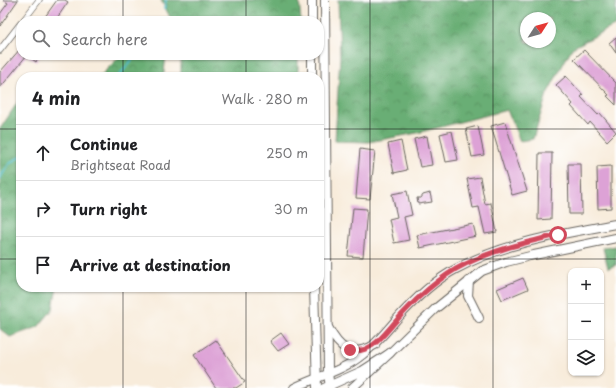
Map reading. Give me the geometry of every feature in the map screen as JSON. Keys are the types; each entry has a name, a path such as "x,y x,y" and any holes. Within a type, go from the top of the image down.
{"street":[{"path":"27,16 39,0"},
{"path":"312,0 312,16"},
{"path":"325,0 328,387 362,371 390,353"},
{"path":"0,50 16,30"},
{"path":"312,60 312,72"},
{"path":"294,388 352,362 374,345 396,320 422,295 444,276 456,269 496,251 512,246 558,235 616,224"},
{"path":"352,388 435,309 482,271 506,262 616,238"},
{"path":"469,281 468,296 479,318"},
{"path":"314,292 317,388"},
{"path":"328,326 336,341 343,348 358,351 374,345"}],"green space":[{"path":"161,0 299,0 301,16 169,16"},
{"path":"338,0 616,0 616,25 572,48 547,94 533,139 520,141 507,110 417,133 369,142 335,141 340,56"},
{"path":"116,60 165,60 164,72 104,72"},
{"path":"181,60 298,60 298,72 181,72"},
{"path":"16,105 16,292 56,292 53,309 38,327 10,337 0,329 0,129"},
{"path":"616,246 616,265 608,268 603,248"}],"building":[{"path":"3,0 18,0 0,26 0,14 8,3"},
{"path":"57,0 65,0 68,2 58,16 46,16"},
{"path":"616,37 616,53 609,43"},
{"path":"584,50 616,83 616,105 607,96 609,95 574,59"},
{"path":"16,54 16,60 23,60 0,88 0,72"},
{"path":"566,76 583,95 581,97 598,115 600,113 616,132 607,141 590,122 588,125 571,106 573,104 556,85"},
{"path":"505,122 527,191 512,195 491,126"},
{"path":"478,126 484,155 472,157 466,129"},
{"path":"452,131 458,160 446,162 440,134"},
{"path":"427,136 432,165 420,167 414,139"},
{"path":"401,141 407,170 394,173 388,144"},
{"path":"360,149 375,151 370,199 356,198"},
{"path":"539,153 552,153 551,219 538,220"},
{"path":"568,164 581,164 582,214 569,214"},
{"path":"611,166 611,208 598,209 597,167"},
{"path":"480,177 485,204 491,203 497,232 485,234 479,207 473,208 467,179"},
{"path":"407,191 412,215 404,217 409,240 394,243 389,219 397,217 392,194"},
{"path":"430,193 432,202 418,204 417,198 421,198 423,195"},
{"path":"353,208 367,209 363,257 348,256"},
{"path":"473,224 476,236 420,248 417,235"},
{"path":"523,278 528,289 502,300 497,289"},
{"path":"281,333 289,344 278,351 270,341"},
{"path":"216,340 245,382 236,388 216,388 194,355"}],"waterway":[{"path":"164,9 166,0"},
{"path":"122,72 132,60"},
{"path":"0,178 9,164 16,159"}],"route":[{"path":"350,350 364,350 374,345 396,320 427,290 444,276 456,269 496,251 558,235"}]}
